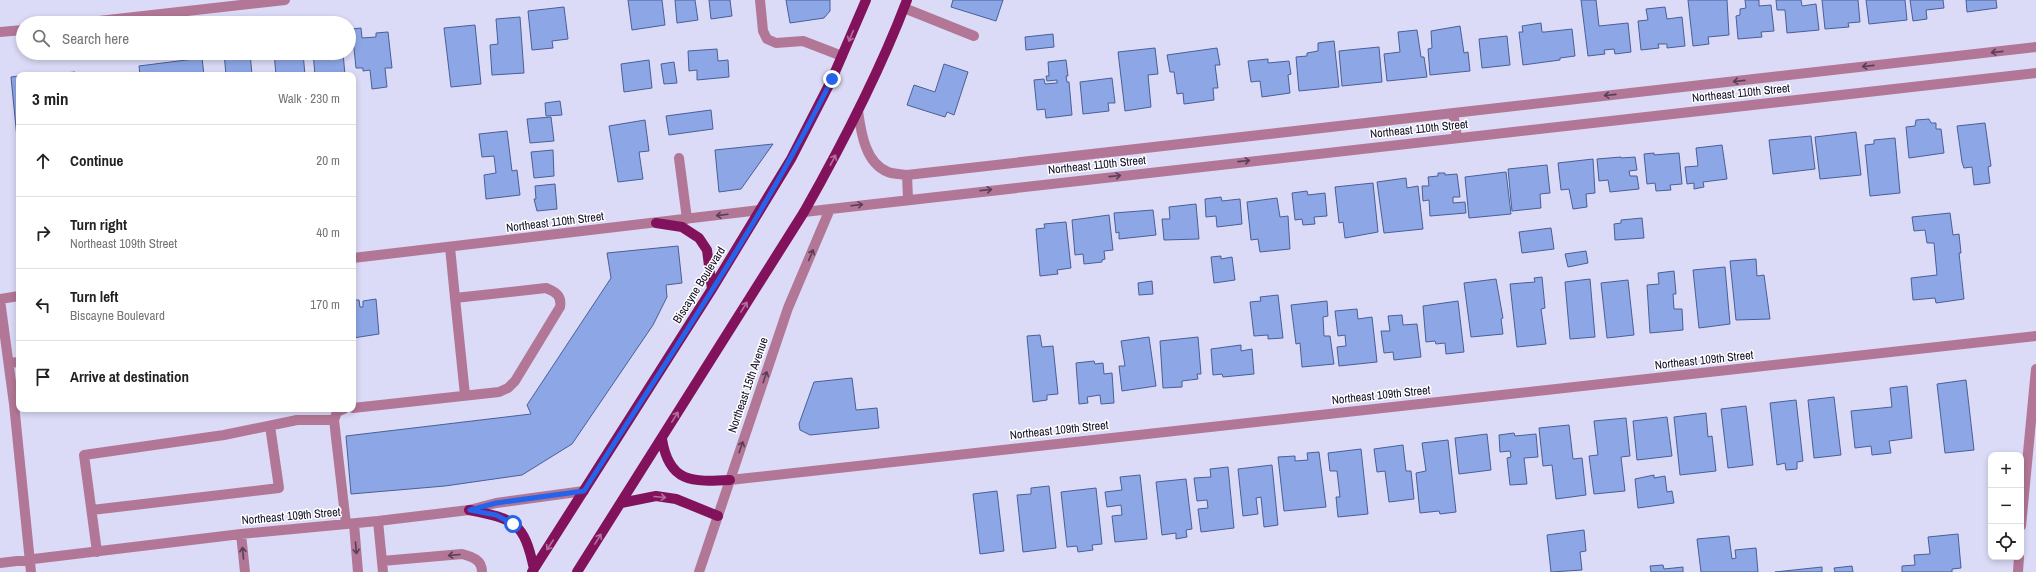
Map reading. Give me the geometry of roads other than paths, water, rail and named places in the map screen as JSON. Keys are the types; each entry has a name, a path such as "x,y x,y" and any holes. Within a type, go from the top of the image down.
{"main road":[{"name":"Biscayne Boulevard","path":"533,570 712,289 760,210 814,115 842,56 866,0"},
{"path":"578,572 804,212 882,63 906,4"},
{"path":"656,223 682,227 699,238 707,250 711,270 712,289"},
{"path":"662,439 664,453 669,465 690,480 730,480"},
{"path":"621,503 656,496 676,500 718,516"},
{"path":"470,510 496,515 513,524 522,531 530,551 533,570"}],"street":[{"path":"143,16 285,0"},
{"path":"760,0 763,31 768,39 776,43 803,41 842,56"},
{"path":"906,4 974,36"},
{"path":"0,32 16,31"},
{"name":"Northeast 110th Street","path":"858,111 865,146 874,162 887,172 907,175 2036,47"},
{"name":"Northeast 110th Street","path":"804,212 908,199 2036,73"},
{"path":"1453,113 1457,138"},
{"path":"679,158 687,219"},
{"path":"907,175 908,199"},
{"name":"Northeast 15th Avenue","path":"699,572 788,308 830,209"},
{"name":"Northeast 110th Street","path":"356,258 760,210"},
{"path":"450,247 465,395"},
{"path":"356,408 499,392 508,388 515,381 560,307 561,300 559,295 546,288 456,298"},
{"path":"16,297 0,300 14,362 16,390"},
{"name":"Northeast 109th Street","path":"730,480 2036,336"},
{"path":"2021,524 2036,369"},
{"path":"18,412 32,572"},
{"path":"338,412 334,420 358,572"},
{"path":"97,552 84,455 224,435 297,420 334,420"},
{"path":"92,510 280,488 270,426"},
{"name":"Northeast 109th Street","path":"0,563 241,534 350,524 470,510 496,503 584,491"},
{"path":"378,521 383,572"},
{"path":"241,534 245,572"},
{"path":"382,561 462,554 475,557 482,567 482,572"},
{"path":"2018,572 2019,560"}]}
